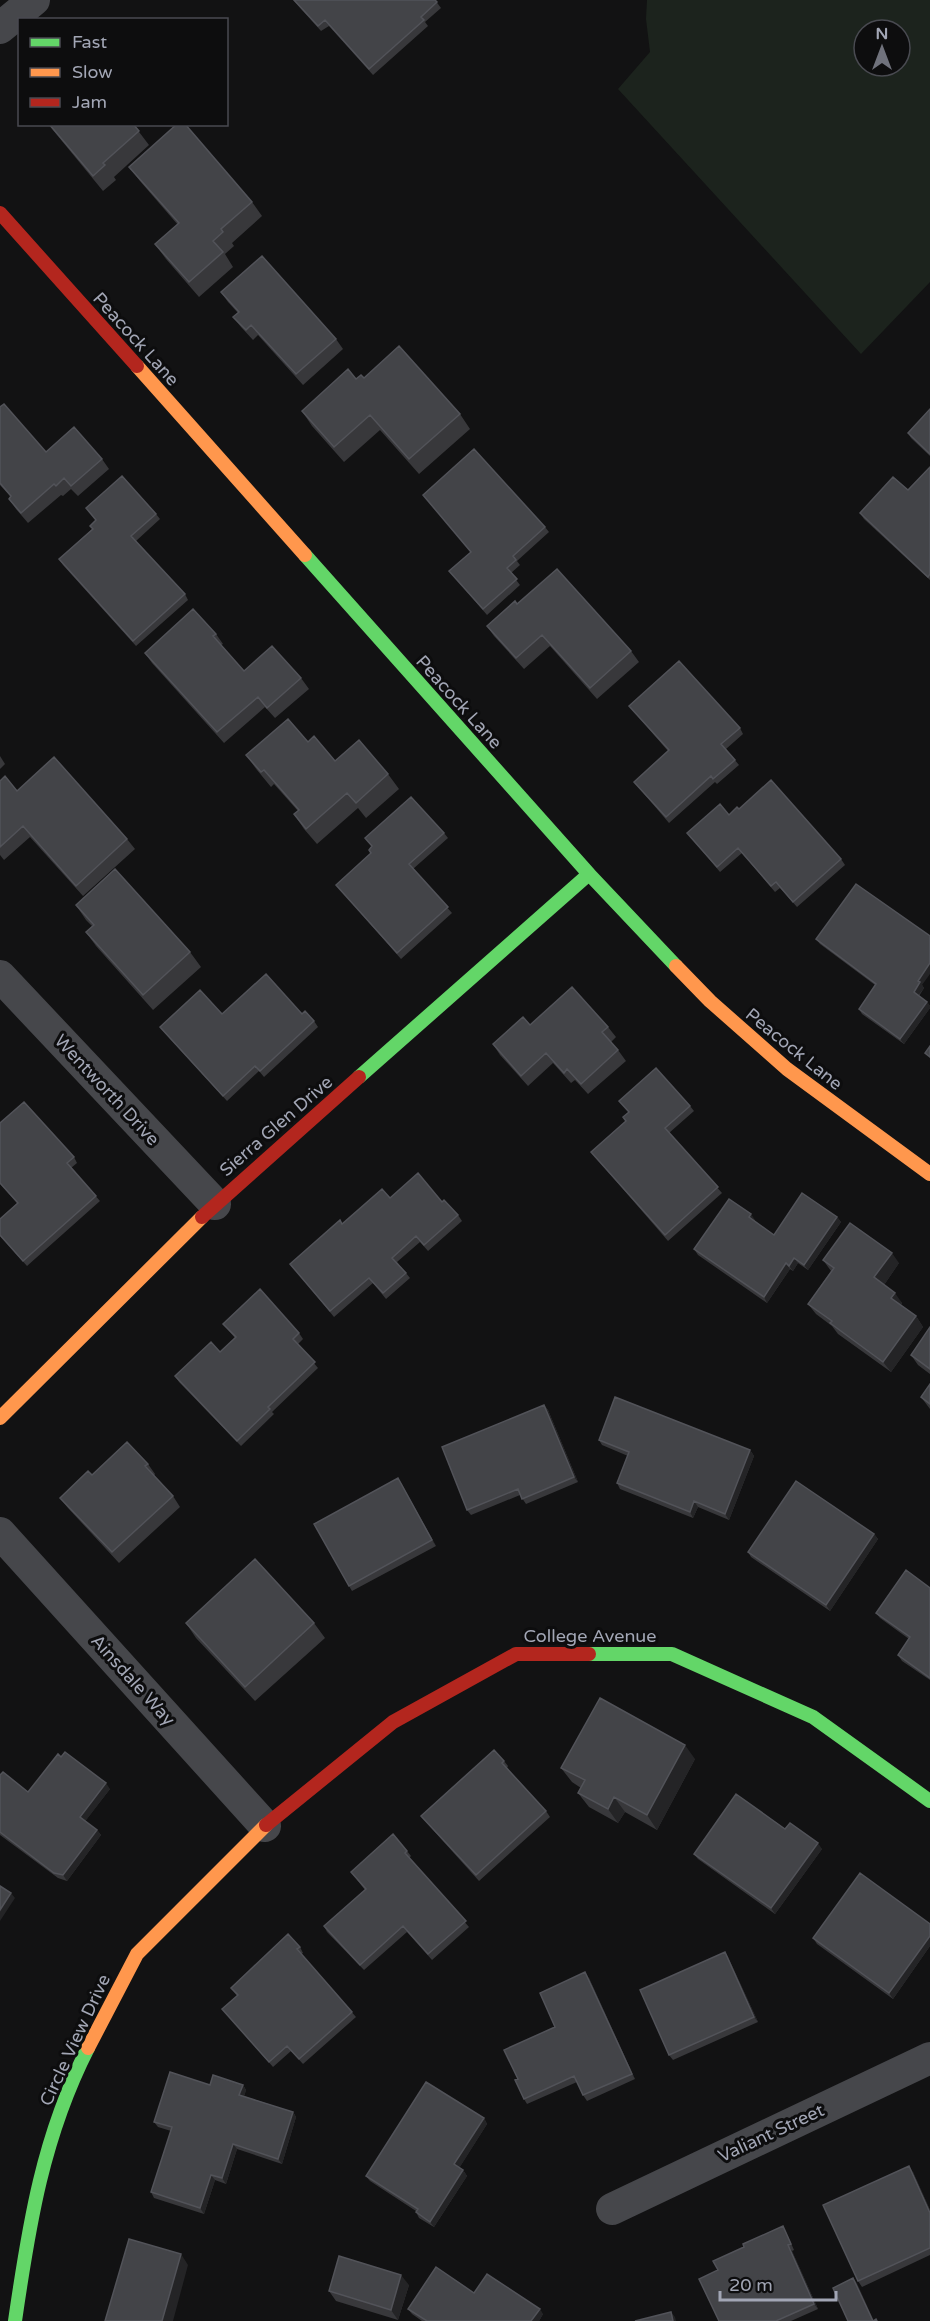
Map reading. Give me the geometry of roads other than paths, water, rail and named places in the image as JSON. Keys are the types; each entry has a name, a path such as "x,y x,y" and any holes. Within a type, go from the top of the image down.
{"street":[{"path":"0,28 34,0"},
{"name":"Peacock Lane","path":"0,213 589,874 710,1001 749,1037 861,1125 930,1174"},
{"name":"Sierra Glen Drive","path":"0,1418 214,1204 589,874"},
{"name":"Wentworth Drive","path":"0,976 214,1204"},
{"name":"Ainsdale Way","path":"0,1533 265,1826"},
{"name":"College Avenue","path":"265,1826 393,1722 516,1654 672,1654 813,1717 930,1801"},
{"name":"Circle View Drive","path":"15,2321 32,2213 51,2135 78,2068 137,1954 265,1826"},
{"name":"Valiant Street","path":"612,2209 930,2058"}]}
